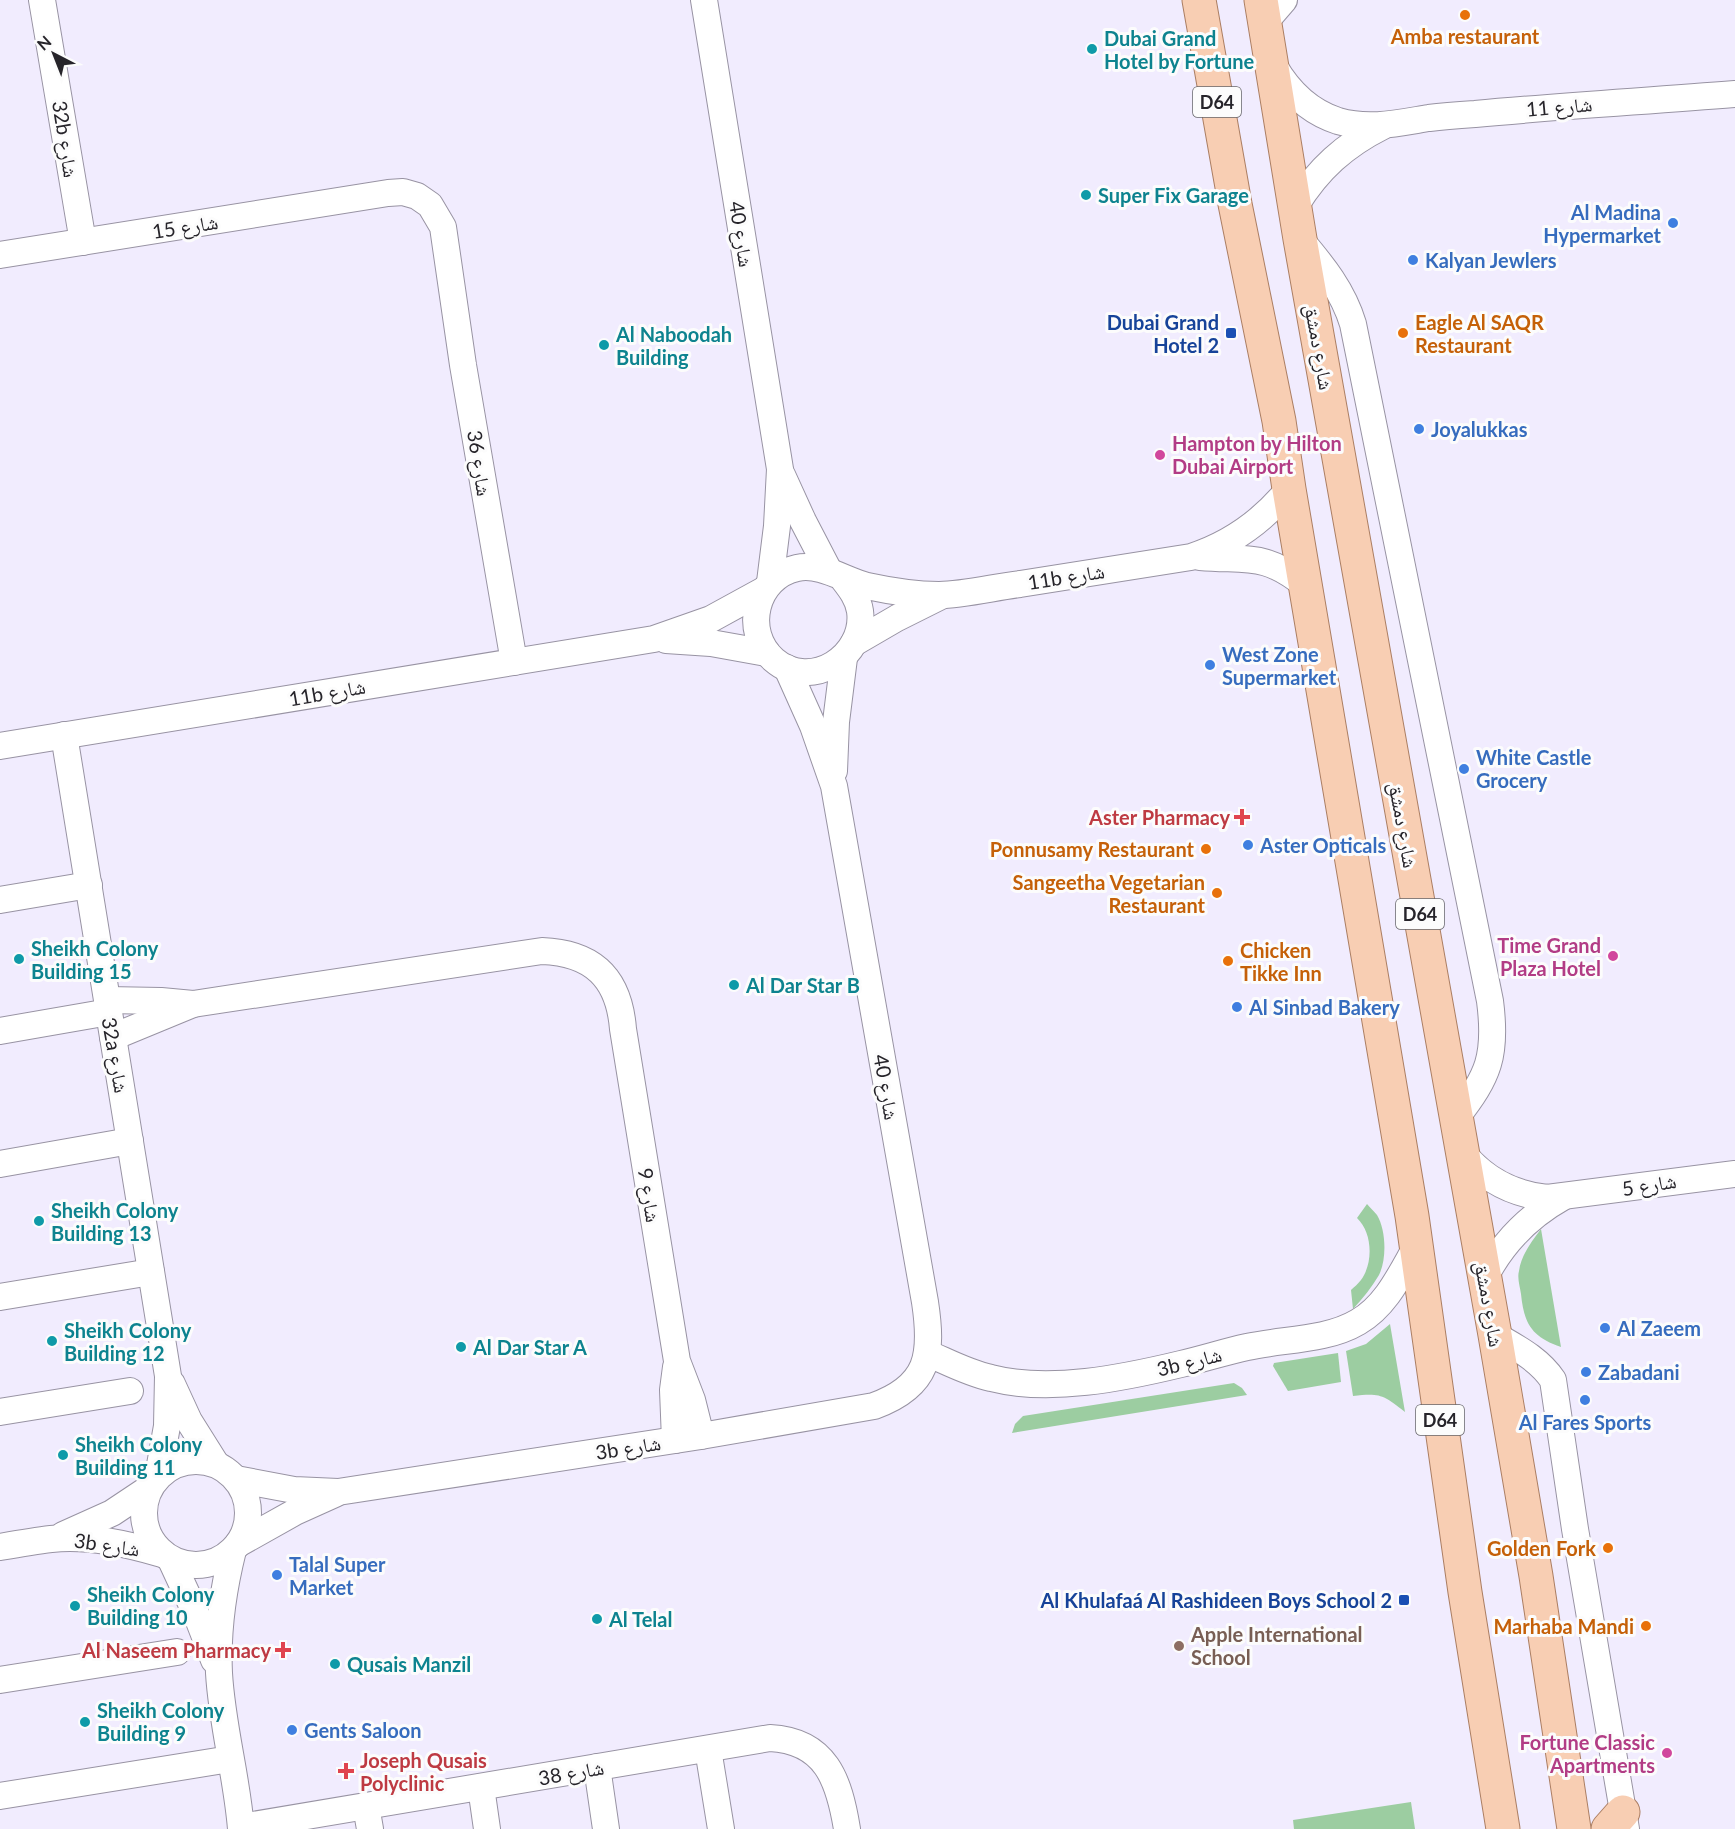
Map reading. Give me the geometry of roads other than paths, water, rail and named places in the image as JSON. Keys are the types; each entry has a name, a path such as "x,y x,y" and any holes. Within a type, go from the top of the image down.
{"main road":[{"name":"D64","path":"1198,0 1235,204 1279,421 1288,489 1416,1247 1465,1592 1503,1829"},
{"name":"شارع دمشق","path":"1270,8 1271,62 1300,239 1495,1335 1536,1576 1574,1829"}],"street":[{"name":"32b شارع","path":"42,0 83,242"},
{"name":"شارع 40","path":"704,0 780,469 777,526 767,586"},
{"name":"شارع 11","path":"1271,62 1282,81 1298,99 1317,112 1338,121 1360,126 1383,126 1432,118 1563,106 1735,94"},
{"name":"شارع 11","path":"1296,205 1308,184 1330,161 1362,136 1383,126"},
{"name":"شارع 15","path":"0,255 371,197 401,203 414,210 432,232 448,263"},
{"path":"1300,239 1323,266 1336,286 1353,324 1490,1001 1492,1041 1487,1068 1477,1091 1456,1118"},
{"name":"شارع 36","path":"448,263 514,662"},
{"name":"شارع 40","path":"780,469 803,521 836,575"},
{"name":"11b شارع","path":"1191,557 1223,544 1253,526 1266,515 1288,489"},
{"name":"11b شارع","path":"836,575 891,590 941,595 1191,557 1246,558 1263,561 1292,575 1305,585"},
{"path":"798,567 814,567 836,575 854,593 860,609 860,627 849,651 831,666 817,671 802,672 776,662 758,638 755,622 757,606 767,586 783,573 798,567"},
{"name":"11b شارع","path":"0,746 654,639 711,619 767,586"},
{"name":"11b شارع","path":"849,651 897,618 941,595"},
{"name":"11b شارع","path":"654,639 711,643 767,653"},
{"name":"شارع 40","path":"834,786 836,722 849,651"},
{"name":"شارع 40","path":"787,668 813,726 834,786 926,1302 927,1353 921,1373 912,1384"},
{"name":"32a شارع","path":"64,735 168,1376 167,1426 153,1483"},
{"path":"0,900 89,885"},
{"name":"شارع 9","path":"0,1030 108,1006 161,1001 193,1004 524,955 542,956 577,970 592,981 604,995 623,1029 677,1361 692,1400 701,1436"},
{"name":"شارع 9","path":"113,1037 164,1018 193,1004"},
{"path":"0,1164 130,1141"},
{"name":"شارع 5","path":"1462,1153 1485,1176 1507,1189 1531,1196 1564,1197 1735,1173"},
{"name":"شارع 5","path":"1485,1277 1494,1260 1517,1231 1531,1218 1564,1197"},
{"name":"3b شارع","path":"927,1353 967,1371 992,1379 1042,1384 1078,1382 1149,1372 1248,1347 1343,1329 1370,1314 1390,1292 1416,1247"},
{"path":"0,1297 151,1272"},
{"path":"1495,1335 1537,1362 1553,1380 1619,1823"},
{"name":"شارع 9","path":"675,1440 674,1390 677,1361"},
{"name":"32a شارع","path":"168,1376 189,1421 226,1471"},
{"name":"3b شارع","path":"226,1471 294,1490 338,1492 701,1436 874,1406 899,1395 912,1384"},
{"path":"0,1412 130,1391"},
{"path":"219,1675 197,1616 167,1557 151,1541 144,1524 143,1506 153,1483 175,1464 195,1460 226,1471 245,1494 249,1511 246,1528 236,1547 220,1611 218,1642 219,1675 241,1828"},
{"name":"3b شارع","path":"52,1539 92,1522 153,1483"},
{"name":"3b شارع","path":"236,1547 295,1512 338,1492"},
{"name":"3b شارع","path":"0,1547 73,1538 108,1541 167,1557"},
{"path":"167,1557 184,1564 211,1564 236,1547"},
{"path":"0,1680 177,1652"},
{"name":"شارع 38","path":"241,1828 368,1817 481,1787 770,1738 795,1741 808,1747 825,1765 843,1801 847,1829"},
{"path":"708,1749 721,1829"},
{"path":"0,1796 230,1759"},
{"path":"597,1767 606,1829"},
{"path":"481,1787 488,1829"}],"place":[{"name":"Amba restaurant","path":"1465,15"},
{"name":"Dubai Grand Hotel by Fortune","path":"1092,49"},
{"name":"Super Fix Garage","path":"1086,195"},
{"name":"Al Madina Hypermarket","path":"1673,223"},
{"name":"Kalyan Jewlers","path":"1413,260"},
{"name":"Dubai Grand Hotel 2","path":"1231,333"},
{"name":"Eagle Al SAQR Restaurant","path":"1403,333"},
{"name":"Al Naboodah Building","path":"604,345"},
{"name":"Joyalukkas","path":"1419,429"},
{"name":"Hampton by Hilton Dubai Airport","path":"1160,455"},
{"name":"West Zone Supermarket","path":"1210,665"},
{"name":"White Castle Grocery","path":"1464,769"},
{"name":"Aster Pharmacy","path":"1242,817"},
{"name":"Aster Opticals","path":"1248,845"},
{"name":"Ponnusamy Restaurant","path":"1206,849"},
{"name":"Sangeetha Vegetarian Restaurant","path":"1217,893"},
{"name":"Time Grand Plaza Hotel","path":"1613,956"},
{"name":"Sheikh Colony Building 15","path":"19,959"},
{"name":"Chicken Tikke Inn","path":"1228,961"},
{"name":"Al Dar Star B","path":"734,985"},
{"name":"Al Sinbad Bakery","path":"1237,1007"},
{"name":"Sheikh Colony Building 13","path":"39,1221"},
{"name":"Al Zaeem","path":"1605,1328"},
{"name":"Sheikh Colony Building 12","path":"52,1341"},
{"name":"Al Dar Star A","path":"461,1347"},
{"name":"Zabadani","path":"1586,1372"},
{"name":"Al Fares Sports","path":"1585,1400"},
{"name":"Sheikh Colony Building 11","path":"63,1455"},
{"name":"Golden Fork","path":"1608,1548"},
{"name":"Talal Super Market","path":"277,1575"},
{"name":"Al Khulafaá Al Rashideen Boys School 2","path":"1404,1600"},
{"name":"Sheikh Colony Building 10","path":"75,1606"},
{"name":"Al Telal","path":"597,1619"},
{"name":"Marhaba Mandi","path":"1646,1626"},
{"name":"Apple International School","path":"1179,1646"},
{"name":"Al Naseem Pharmacy","path":"283,1650"},
{"name":"Qusais Manzil","path":"335,1664"},
{"name":"Sheikh Colony Building 9","path":"85,1722"},
{"name":"Gents Saloon","path":"292,1730"},
{"name":"Fortune Classic Apartments","path":"1667,1753"},
{"name":"Joseph Qusais Polyclinic","path":"346,1771"}]}
